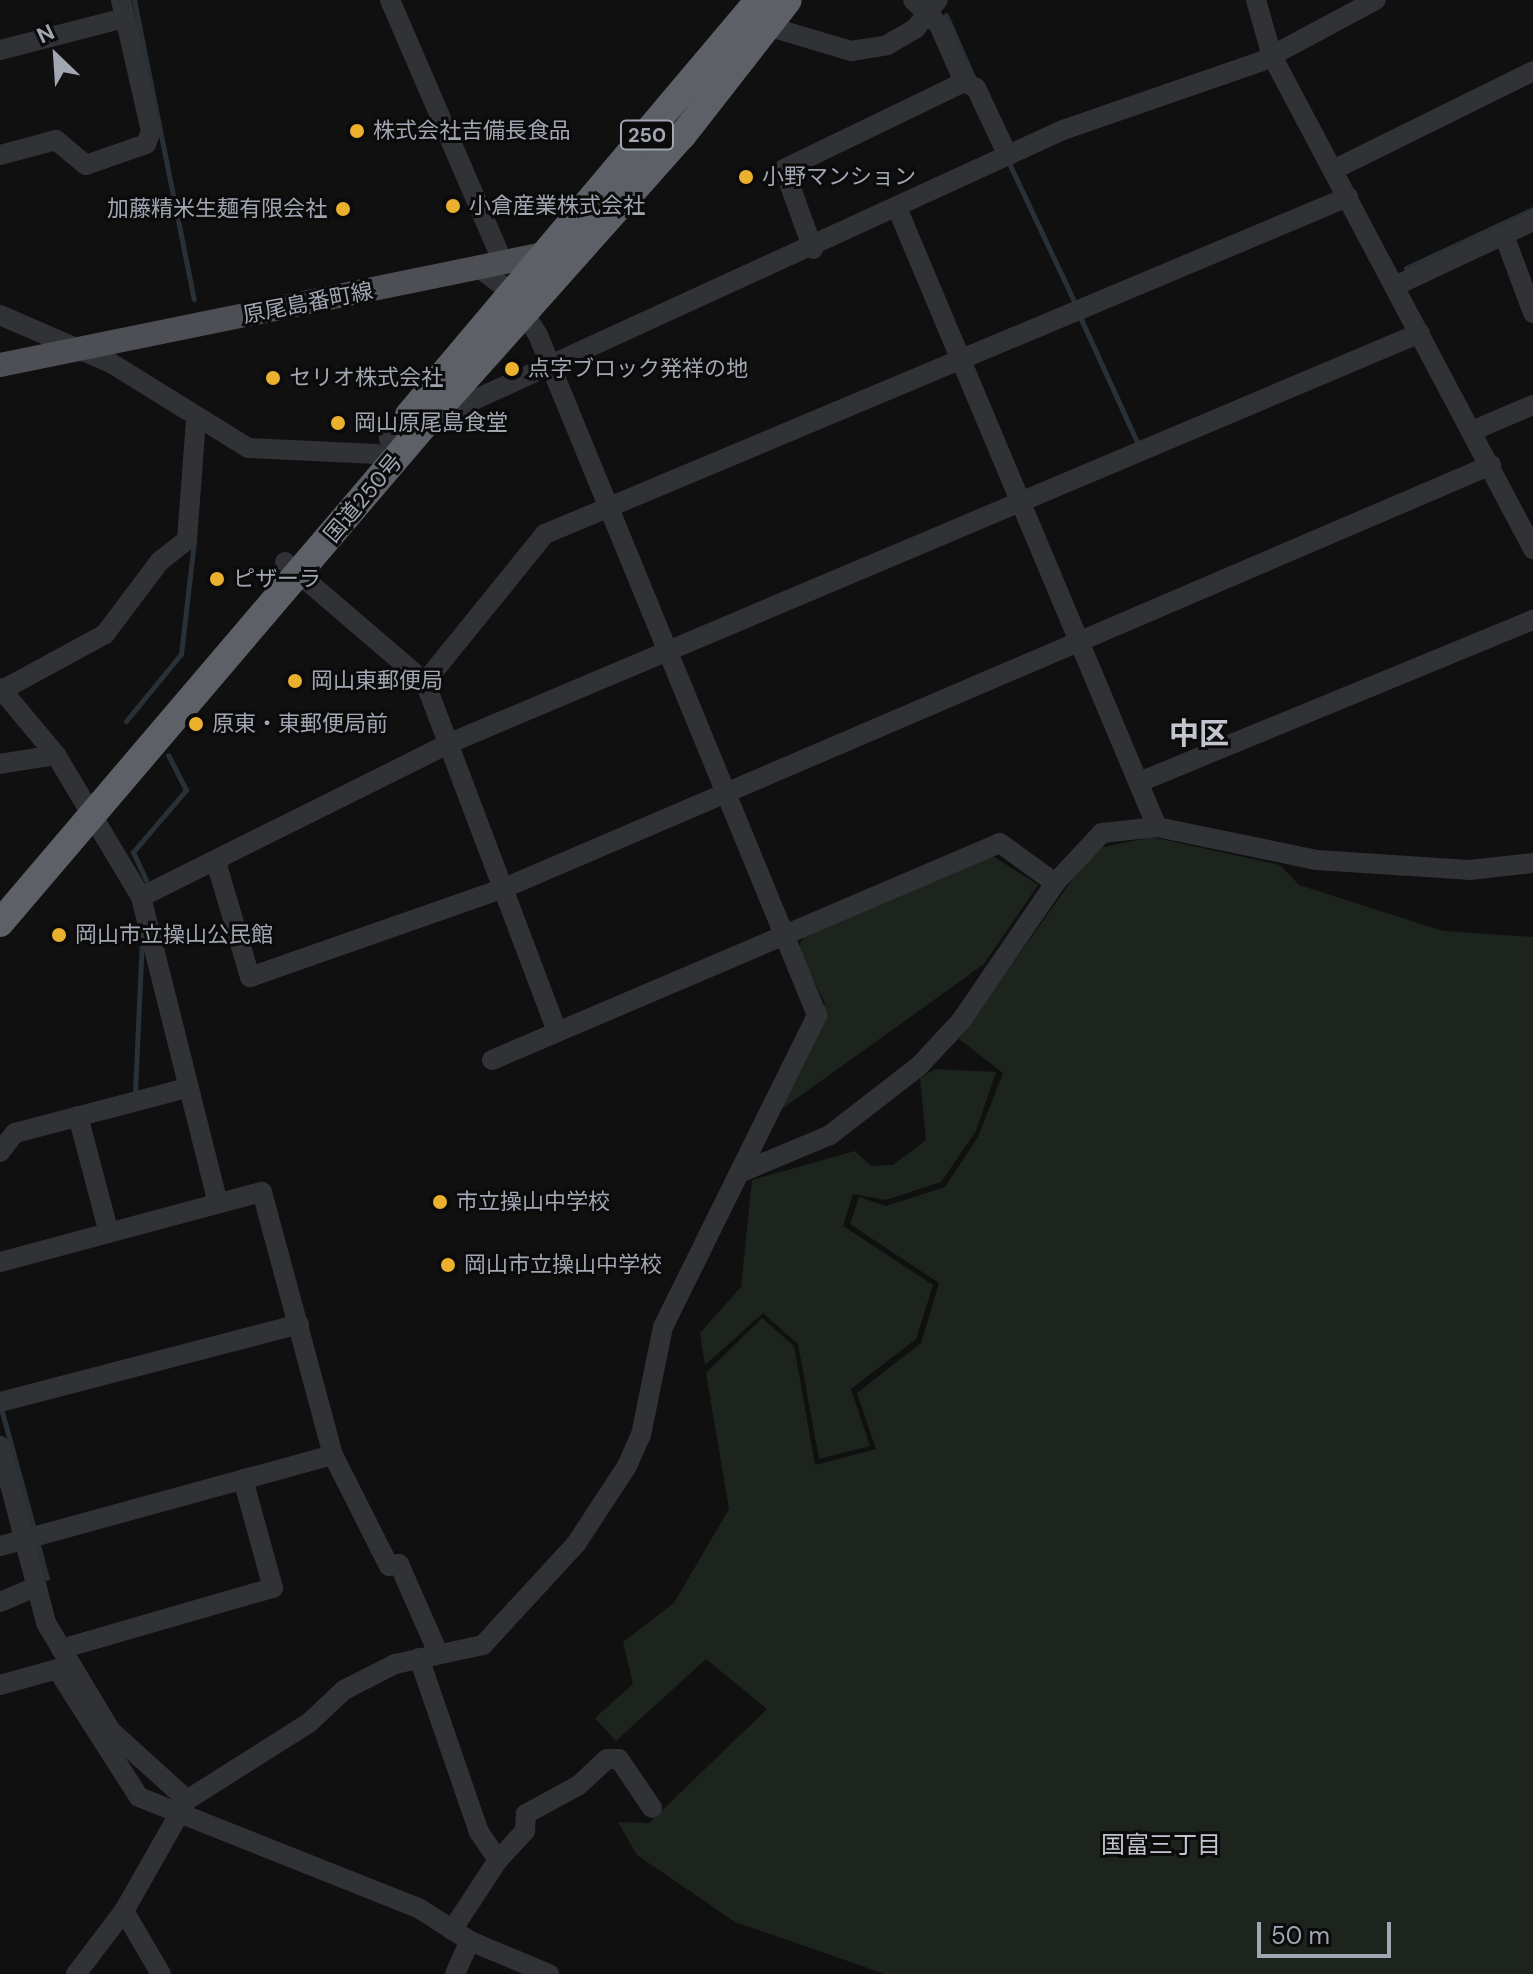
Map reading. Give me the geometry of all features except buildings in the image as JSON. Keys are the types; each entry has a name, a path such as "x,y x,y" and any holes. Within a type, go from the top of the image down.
{"highway":[{"name":"国道250号","path":"0,896 84,808 292,567 425,424 519,302 548,254 763,13 788,0"},
{"name":"国道250号","path":"292,567 383,447 519,302 609,221 763,13"},
{"name":"国道250号","path":"0,923 84,808"}],"main road":[{"name":"原尾島番町線","path":"0,365 548,254 609,221"}],"street":[{"path":"390,0 503,263"},
{"path":"1256,0 1272,56 1533,549"},
{"path":"0,315 80,349 248,448 383,447 425,424 898,210 1008,156 1272,56 1376,0"},
{"path":"763,13 851,51 887,45 927,4 964,82 976,88 1008,156"},
{"path":"0,50 123,9 151,131 146,144 86,165 56,140 0,155"},
{"path":"1333,170 1533,71"},
{"path":"813,249 784,169 964,82"},
{"path":"425,682 545,534 1348,197"},
{"path":"898,210 1142,781 1157,827"},
{"path":"1395,286 1533,221"},
{"path":"1504,235 1533,313"},
{"path":"76,1974 124,1911 182,1806 309,1723 344,1690 429,1655 483,1645 514,1619 608,1501 641,1435 663,1327 744,1171 817,1015 785,930 550,369 519,302 479,268"},
{"path":"141,897 217,865 450,743 1420,333"},
{"path":"1472,431 1533,405"},
{"path":"201,423 187,540 160,561 105,634 3,688 56,755 84,808 141,897 218,1203"},
{"path":"217,865 250,977 504,888 1081,644 1491,465"},
{"path":"292,567 425,682 557,1032"},
{"path":"1142,781 1533,620"},
{"path":"0,764 56,755"},
{"path":"744,1171 830,1135 919,1066 961,1021 1055,883 1102,833 1157,827 1316,860 1469,870 1533,863"},
{"path":"492,1060 785,930 1000,843 1055,883"},
{"path":"0,1152 15,1133 187,1088"},
{"path":"78,1116 109,1233"},
{"path":"0,1262 262,1192 333,1455 389,1566 399,1564 429,1655 479,1832 498,1860"},
{"path":"1,1402 299,1324"},
{"path":"0,1446 35,1587 61,1649 111,1731 182,1806"},
{"path":"0,1546 333,1455"},
{"path":"61,1649 273,1588 243,1479"},
{"path":"0,1602 35,1587"},
{"path":"0,1685 57,1669 139,1797 182,1806 420,1909 470,1941 549,1974"},
{"path":"452,1930 498,1860 525,1831 526,1814 579,1785 607,1759 619,1759 652,1808"},
{"path":"124,1911 161,1974"},
{"path":"455,1974 470,1941"}],"shaded area":[{"path":"1152,837 1280,865 1299,885 1443,931 1533,937 1533,1974 885,1974 735,1922 637,1855 618,1822 649,1823 767,1709 706,1659 616,1741 595,1718 633,1684 623,1642 674,1603 729,1509 706,1373 762,1318 794,1346 815,1465 876,1449 857,1393 921,1343 939,1283 850,1224 859,1197 886,1206 945,1187 978,1137 1003,1073 959,1039 1094,849"},
{"path":"993,856 1038,885 984,964 779,1111 825,1003 798,948 804,936"},
{"path":"935,1069 996,1072 976,1131 941,1182 886,1200 853,1194 843,1226 933,1285 916,1339 851,1389 870,1446 819,1459 798,1344 763,1313 705,1365 700,1333 741,1287 752,1180 855,1151 871,1166 893,1165 926,1140 920,1078"}],"waterway":[{"path":"134,0 194,299"},
{"path":"946,15 973,77"},
{"path":"1009,163 1075,303"},
{"path":"1406,268 1533,209"},
{"path":"1081,319 1137,442"},
{"path":"126,721 181,654 194,542"},
{"path":"146,880 133,852 186,790 168,755"},
{"path":"135,1092 142,937"},
{"path":"1,1408 33,1526"},
{"path":"38,1545 47,1578"}],"place":[{"name":"株式会社吉備長食品","path":"357,131"},
{"name":"小野マンション","path":"746,177"},
{"name":"小倉産業株式会社","path":"453,206"},
{"name":"加藤精米生麺有限会社","path":"343,209"},
{"name":"点字ブロック発祥の地","path":"512,369"},
{"name":"セリオ株式会社","path":"273,378"},
{"name":"岡山原尾島食堂","path":"338,423"},
{"name":"ピザーラ","path":"217,579"},
{"name":"岡山東郵便局","path":"295,681"},
{"name":"原東・東郵便局前","path":"196,724"},
{"name":"岡山市立操山公民館","path":"59,935"},
{"name":"市立操山中学校","path":"440,1202"},
{"name":"岡山市立操山中学校","path":"448,1265"}],"district":[{"name":"中区","path":"1199,734"},
{"name":"国富三丁目","path":"1161,1845"}]}
